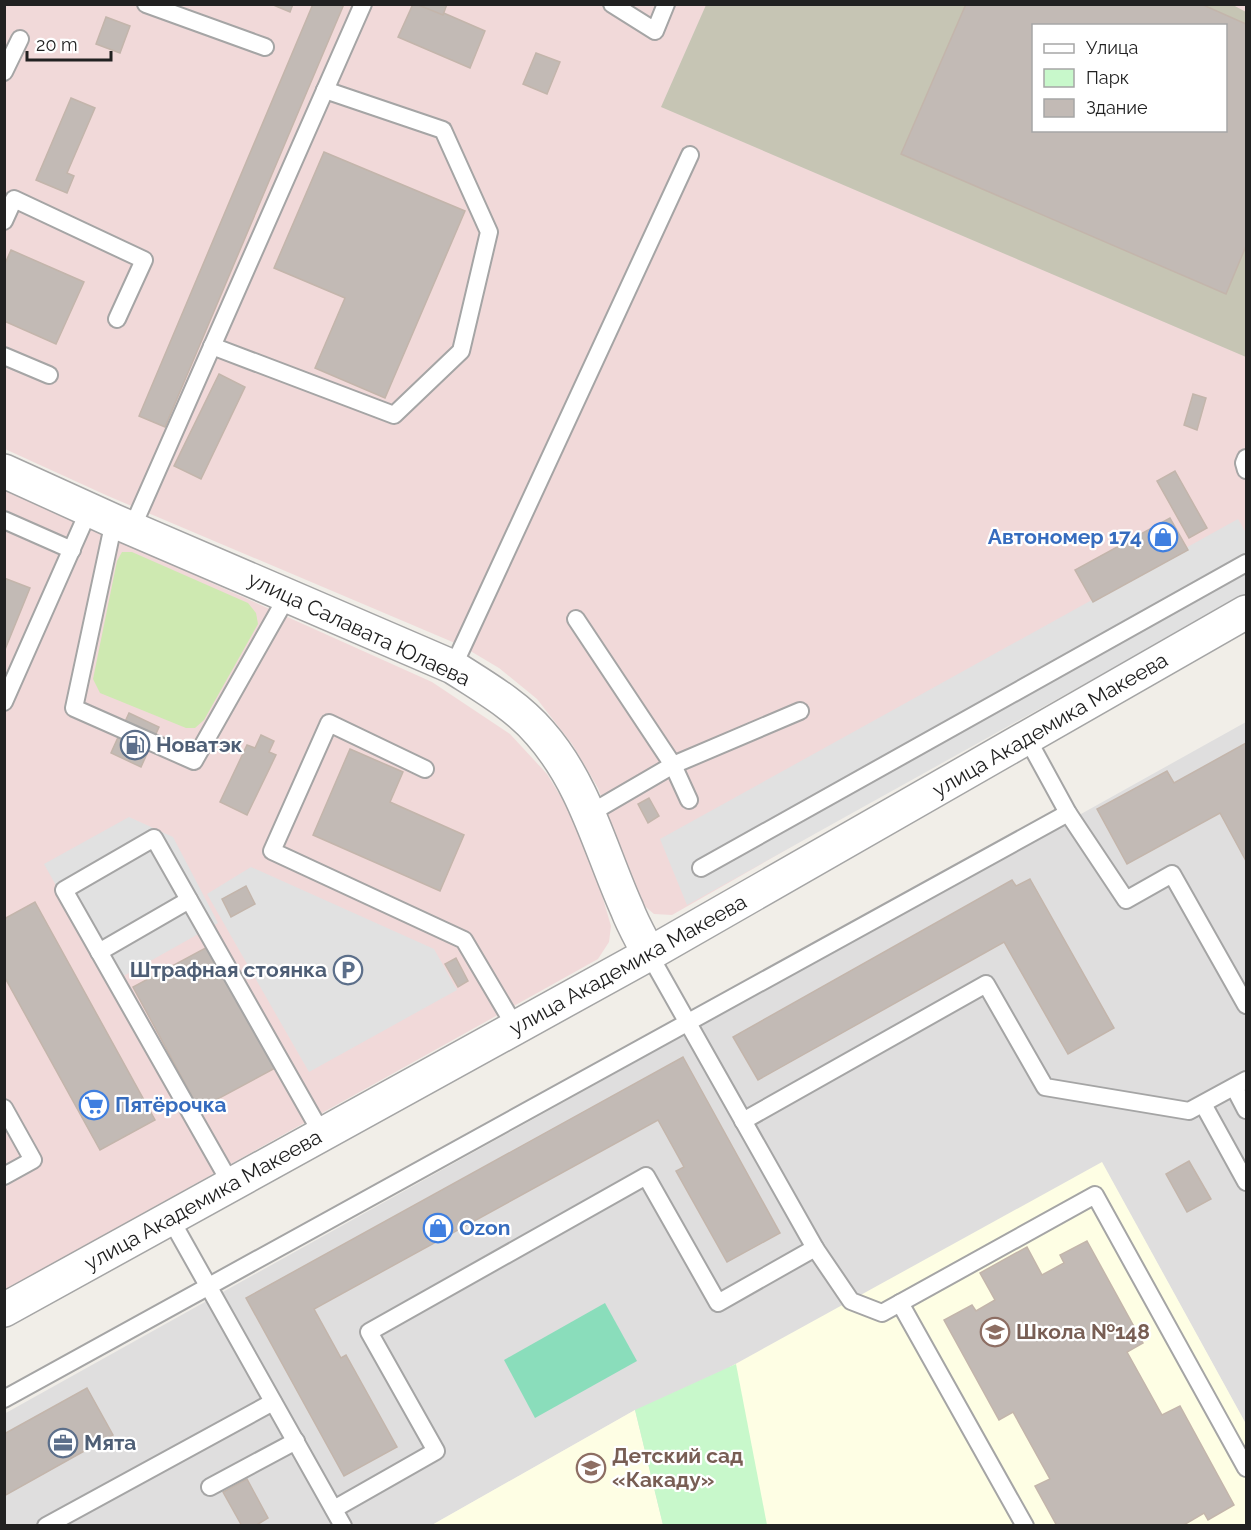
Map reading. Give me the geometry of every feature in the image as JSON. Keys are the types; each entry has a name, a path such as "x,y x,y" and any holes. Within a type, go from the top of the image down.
{"street":[{"name":"улица Салавата Юлаева","path":"4,471 453,667 502,698 540,732 580,792 627,910 649,954"},
{"name":"улица Академика Макеева","path":"4,1310 649,954 1246,612"}],"lane":[{"path":"146,4 265,47"},
{"path":"288,595 194,761 74,708 112,520 212,346 363,4"},
{"path":"612,4 655,31 666,4"},
{"path":"4,72 20,39"},
{"path":"212,346 394,415 461,351 489,232 443,130 325,90"},
{"path":"453,667 690,155"},
{"path":"4,220 14,199 144,260 117,319"},
{"path":"4,357 49,375"},
{"path":"1246,458 1244,464 1246,470"},
{"path":"4,520 72,550"},
{"path":"4,702 72,550 112,520"},
{"path":"701,868 1246,563"},
{"path":"576,619 673,765 690,800"},
{"path":"589,814 673,765 800,711"},
{"path":"425,769 329,723 272,851 464,940 516,1028"},
{"path":"1028,738 1068,813 1126,900 1172,874 1246,1005"},
{"path":"4,1399 1068,813"},
{"path":"231,1184 63,890 154,838 322,1134"},
{"path":"99,952 189,900"},
{"path":"649,954 815,1248 851,1301 882,1313 1095,1195 1246,1468"},
{"path":"743,1121 986,984 1045,1087 1190,1111 1240,1083 1246,1110"},
{"path":"1203,1104 1246,1182"},
{"path":"4,1108 33,1160 4,1176"},
{"path":"334,1509 436,1451 369,1332 646,1176 718,1303 815,1248"},
{"path":"170,1218 343,1526"},
{"path":"900,1303 1025,1526"},
{"path":"46,1526 273,1402"},
{"path":"210,1487 296,1441"}],"shaded area":[{"path":"5,5 1246,5 1246,587 672,915 654,914 641,903 598,788 572,744 537,699 499,668 462,646 108,496 5,449"},
{"path":"706,5 1233,5 1246,12 1246,357 661,107"},
{"path":"5,490 432,682 510,734 547,774 572,815 611,926 609,942 598,959 5,1290"},
{"path":"1238,519 1246,533 1246,594 687,905 660,839"},
{"path":"1246,722 1246,1424 1102,1163 663,1525 635,1410 432,1525 5,1525 4,1414"},
{"path":"129,817 173,837 218,923 111,983 44,864"},
{"name":"Штрафная стоянка","path":"251,867 434,949 457,990 309,1072 207,894"},
{"name":"Школа №148","path":"1102,1162 1246,1424 1246,1525 763,1525 730,1367"},
{"name":"Детский сад «Какаду»","path":"635,1410 663,1525 432,1525"}],"green space":[{"path":"122,552 132,552 248,603 256,613 258,624 204,720 195,728 186,728 100,693 93,679 117,561"},
{"path":"605,1303 637,1361 535,1418 504,1360"},
{"path":"736,1364 767,1525 663,1525 635,1410"}],"building":[{"path":"271,4 293,4 290,12"},
{"path":"313,4 344,4 165,427 139,416"},
{"path":"413,4 423,4 485,31 470,68 398,37"},
{"path":"416,4 447,4 443,15"},
{"path":"966,4 1201,4 1246,24 1246,246 1226,294 901,154"},
{"path":"106,17 130,26 120,53 96,44"},
{"path":"536,53 560,62 547,94 523,84"},
{"path":"71,98 95,108 67,173 74,176 67,193 36,180"},
{"path":"324,152 465,211 385,398 315,368 345,298 274,268"},
{"path":"11,250 84,282 56,344 4,321 4,266"},
{"path":"219,374 245,387 201,479 174,466"},
{"path":"1193,394 1206,398 1197,430 1184,425"},
{"path":"1175,471 1207,528 1189,538 1157,481"},
{"path":"1170,518 1188,550 1093,602 1075,570"},
{"path":"4,578 30,588 4,652"},
{"path":"129,713 159,727 141,767 111,753"},
{"path":"261,735 274,741 269,752 276,755 247,815 220,802 247,745 255,748"},
{"path":"1246,743 1246,861 1220,813 1127,864 1097,809 1167,771 1174,783"},
{"path":"350,749 403,772 390,802 464,835 440,891 313,835"},
{"path":"649,798 659,816 648,823 638,804"},
{"path":"1030,879 1114,1028 1068,1054 1004,942 758,1080 733,1037 1012,880 1016,886"},
{"path":"246,886 255,904 231,917 222,899"},
{"path":"35,902 155,1120 100,1150 4,976 4,919"},
{"path":"213,944 279,1066 199,1109 133,987"},
{"path":"456,958 468,981 458,987 445,964"},
{"path":"683,1057 780,1233 727,1262 676,1171 684,1167 658,1120 314,1309 341,1358 346,1355 397,1447 344,1476 246,1298"},
{"path":"1189,1161 1211,1199 1187,1212 1166,1174"},
{"path":"1087,1241 1143,1343 1127,1352 1162,1415 1180,1406 1234,1505 1208,1520 1204,1513 1182,1526 1057,1526 1035,1486 1050,1479 1013,1412 999,1420 944,1320 972,1305 976,1311 995,1300 980,1273 1027,1247 1042,1275 1064,1263 1060,1255"},
{"path":"87,1388 113,1435 4,1496 4,1434"},
{"path":"247,1479 268,1518 255,1526 242,1526 223,1492"}],"place":[{"name":"Автономер 174","path":"1163,537"},
{"name":"Новатэк","path":"135,745"},
{"name":"Штрафная стоянка","path":"348,970"},
{"name":"Пятёрочка","path":"94,1105"},
{"name":"Ozon","path":"438,1228"},
{"name":"Школа №148","path":"995,1332"},
{"name":"Мята","path":"63,1443"},
{"name":"Детский сад «Какаду»","path":"591,1468"}]}
